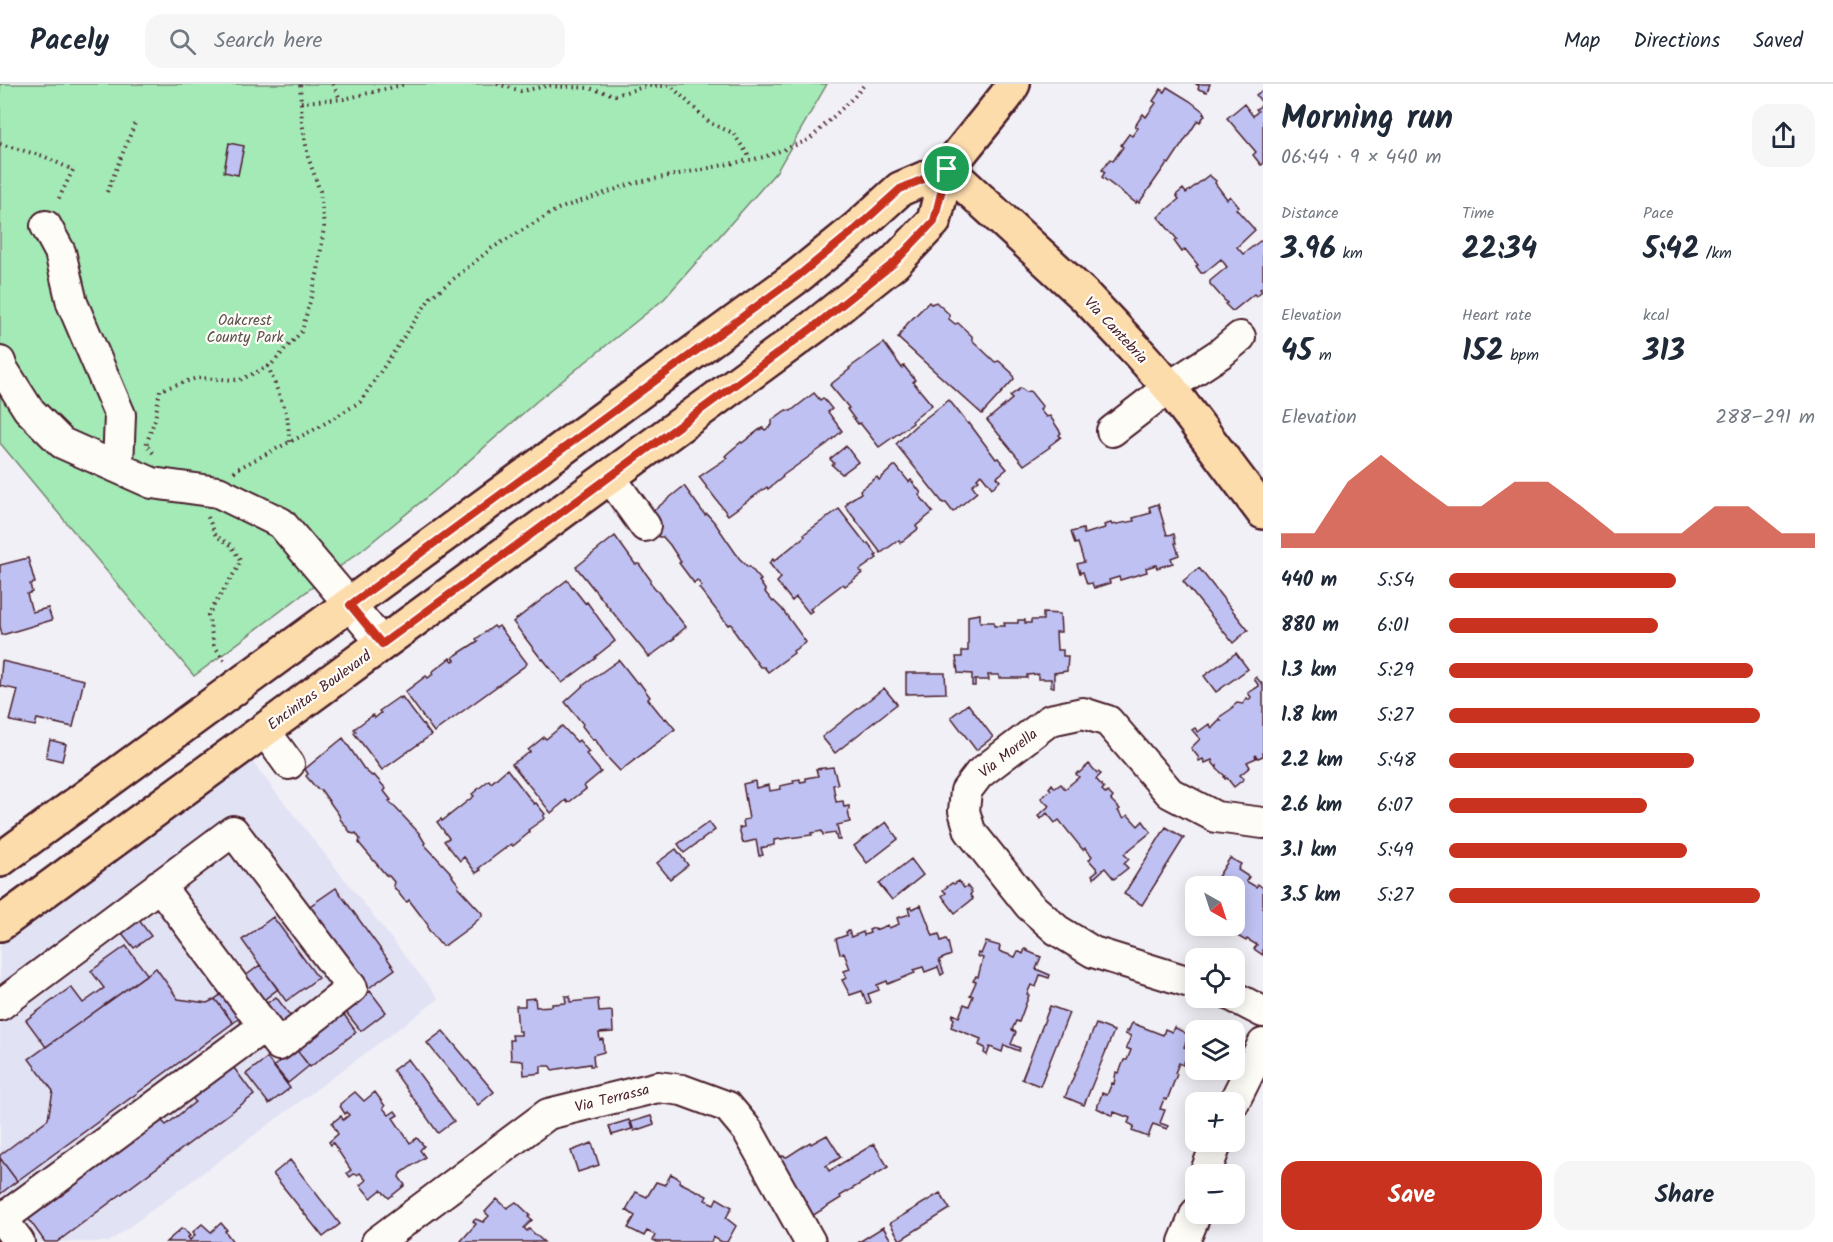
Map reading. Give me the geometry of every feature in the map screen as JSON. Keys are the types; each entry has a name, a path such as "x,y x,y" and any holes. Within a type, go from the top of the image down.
{"main road":[{"name":"Encinitas Boulevard","path":"0,924 815,326 894,263 934,221 947,169 1006,96 1013,84"},
{"name":"Encinitas Boulevard","path":"0,860 798,276 900,189 947,169"},
{"name":"Via Cantebria","path":"947,169 1084,295 1169,387 1263,512"}],"street":[{"path":"46,226 60,252 72,303 120,416 118,467"},
{"path":"1112,431 1240,337"},
{"path":"0,362 28,409 62,443 152,483 218,492 281,523 382,644"},
{"path":"610,477 645,526"},
{"name":"Via Morella","path":"1185,981 1094,952 1057,930 1029,904 970,831 964,812 966,790 979,774 1050,720 1083,713 1108,721 1170,793 1216,817 1263,823"},
{"path":"264,730 289,764"},
{"path":"0,1005 159,885 233,831 352,988 279,1045 159,885"},
{"path":"1245,1003 1263,1012"},
{"path":"7,1226 264,1026"},
{"path":"1239,1092 1263,1044"},
{"name":"Via Terrassa","path":"384,1240 548,1114 658,1087 682,1090 728,1107 748,1131 810,1242"},
{"path":"1184,1242 1191,1224"}],"path":[{"path":"156,456 146,445 155,419 160,390 197,378 240,380 268,366 302,331 318,271 324,227 320,191 308,157 302,122 300,84"},
{"path":"333,84 340,99"},
{"path":"301,102 371,94 406,84"},
{"path":"497,84 521,91 547,86 589,88 615,95 647,86 671,86 710,123 733,133 752,159"},
{"path":"230,669 214,645 208,615 241,562 231,546 216,536 208,518 218,492 237,469 320,428 360,402 431,297 492,248 558,209 634,183 764,157 808,140 865,84"},
{"path":"107,192 135,123"},
{"path":"0,144 43,156 73,170 46,226"},
{"path":"268,366 287,415 290,442"}],"shaded area":[{"path":"246,754 439,999 109,1242 0,1242 0,936"}],"green space":[{"name":"Oakcrest County Park","path":"0,84 827,84 777,171 664,299 537,401 438,488 362,550 194,676 0,443"}],"building":[{"path":"1196,84 1210,84 1207,92 1198,89 1199,86"},
{"path":"1167,87 1190,101 1205,115 1200,122 1198,120 1169,164 1167,163 1139,203 1137,201 1136,203 1102,177 1105,172 1102,170 1110,159 1113,161 1129,134 1132,136 1138,128 1135,126 1143,114 1146,117 1156,103 1153,101 1161,89 1164,92"},
{"path":"1263,90 1263,104 1256,95"},
{"path":"1244,104 1253,116 1258,111 1256,109 1263,104 1263,164 1261,165 1253,155 1256,152 1227,118"},
{"path":"229,143 244,146 238,175 224,172"},
{"path":"1209,175 1216,181 1215,183 1227,199 1230,196 1239,207 1236,209 1255,230 1237,247 1243,254 1260,241 1263,242 1263,287 1260,289 1262,291 1256,296 1254,294 1233,311 1210,284 1210,281 1227,267 1221,259 1201,273 1196,266 1198,265 1185,249 1182,252 1174,241 1177,239 1158,217 1179,199 1176,195 1183,189 1186,193"},
{"path":"929,302 931,304 936,302 949,314 949,319 955,324 958,323 972,336 972,340 995,362 999,361 1012,373 1014,379 982,414 898,338 907,324"},
{"path":"884,343 902,368 904,366 915,380 913,382 932,405 912,421 913,423 879,447 860,423 858,424 847,409 849,408 830,385"},
{"path":"1021,388 1026,392 1030,391 1042,406 1040,410 1046,417 1050,416 1061,433 1059,435 1061,437 1050,447 1024,465 987,420 1012,399 1010,396"},
{"path":"814,393 820,400 823,398 832,409 828,412 842,431 768,489 767,487 728,515 699,477 727,458 725,456 741,442 763,428 765,430 772,425 772,420 786,410 791,411"},
{"path":"949,400 996,459 998,458 1007,469 997,477 1000,481 992,488 981,474 977,478 979,480 972,485 977,492 953,512 946,503 943,503 896,444"},
{"path":"846,446 858,462 842,474 832,465 834,463 830,459"},
{"path":"894,466 909,482 911,480 921,493 919,495 933,512 916,526 918,529 900,543 899,540 881,553 845,506 847,502 861,493 860,490 877,477 879,480"},
{"path":"684,486 705,515 707,514 715,523 739,558 761,580 759,581 765,592 782,609 806,642 768,672 764,667 760,667 731,624 728,625 699,588 702,586 697,580 694,583 679,563 681,562 670,545 663,537 659,537 648,522 647,516"},
{"path":"1158,504 1167,535 1174,534 1179,555 1171,558 1173,563 1157,568 1156,565 1146,568 1147,572 1120,580 1119,577 1109,580 1110,583 1094,588 1092,583 1087,584 1077,564 1084,562 1078,543 1075,544 1071,532 1083,529 1084,534 1105,528 1104,525 1111,523 1112,525 1134,521 1133,518 1151,513 1149,507"},
{"path":"839,509 866,544 868,543 877,558 860,570 862,573 845,586 843,584 810,609 812,611 809,613 796,597 792,601 777,582 781,578 769,563"},
{"path":"615,536 686,627 649,657 576,567"},
{"path":"28,558 35,583 30,584 32,592 27,594 32,612 48,608 52,620 2,635 0,565"},
{"path":"1199,568 1248,630 1233,643 1183,581"},
{"path":"567,580 585,603 587,602 615,641 562,683 513,622"},
{"path":"1043,613 1060,614 1061,632 1056,632 1057,650 1063,650 1063,656 1068,656 1067,671 1054,673 1054,687 1051,687 1051,679 1038,679 1038,674 1027,675 1027,678 999,678 999,675 988,675 989,680 975,680 975,686 972,686 972,674 958,673 956,657 962,657 962,651 968,651 968,616 980,614 980,622 994,622 994,626 1005,626 1004,623 1018,623 1018,620 1031,623 1031,620 1043,620"},
{"path":"494,626 496,628 499,626 527,663 526,665 434,732 405,692 426,676 428,678 450,658 455,660 453,657 478,641 476,639"},
{"path":"1236,653 1248,669 1216,692 1204,676"},
{"path":"619,660 637,683 639,682 650,697 648,699 660,714 675,729 620,771 565,702 585,684"},
{"path":"2,661 84,680 73,727 37,719 35,726 10,721 18,690 0,686"},
{"path":"906,673 945,673 946,693 906,694"},
{"path":"1256,677 1263,685 1263,756 1258,758 1255,755 1256,758 1247,762 1250,767 1240,775 1244,779 1234,787 1227,778 1225,779 1212,760 1205,763 1203,759 1199,761 1191,748 1200,739 1192,730 1195,728 1198,732 1209,724 1212,728 1221,721 1219,719 1221,716 1237,703 1243,704 1247,698 1249,700 1251,697 1248,693 1259,686 1254,679"},
{"path":"884,688 897,704 835,753 822,737"},
{"path":"399,697 400,699 402,697 431,735 382,770 354,733 356,731 354,729 373,715 375,718 381,713 379,711"},
{"path":"968,704 993,737 976,750 951,717"},
{"path":"562,726 577,742 579,740 589,752 586,754 601,772 584,786 586,789 568,803 566,800 551,813 512,764 530,752 528,750 544,737 546,739"},
{"path":"343,738 364,769 372,776 374,775 386,789 384,791 391,800 389,801 419,833 424,844 453,875 458,887 482,913 482,916 470,927 444,946 428,929 428,925 409,900 407,902 404,900 393,886 394,882 359,843 360,839 356,833 351,833 321,790 317,789 306,776 308,774 305,769"},
{"path":"50,740 66,744 62,761 46,757"},
{"path":"1089,764 1101,774 1096,779 1104,788 1102,790 1113,797 1111,800 1120,809 1118,811 1124,818 1128,815 1138,826 1143,821 1151,832 1124,854 1129,859 1124,864 1128,868 1114,879 1105,868 1094,878 1092,875 1098,870 1089,860 1092,856 1085,848 1083,850 1059,820 1055,823 1047,813 1041,819 1038,816 1049,806 1041,798 1051,790 1049,788 1052,784 1055,788 1061,784 1065,789 1079,777 1076,774"},
{"path":"833,767 838,784 833,785 836,802 843,801 844,807 849,806 850,822 837,825 840,840 837,840 835,833 823,835 822,831 811,833 812,835 774,840 774,845 761,848 763,855 759,856 756,840 743,843 739,828 744,827 743,820 749,819 743,784 755,781 756,788 769,785 770,791 781,789 780,786 794,783 793,780 800,779 800,782 806,781 806,778 818,776 816,769"},
{"path":"507,769 534,804 536,803 545,814 543,816 545,818 528,830 530,832 513,846 511,844 479,868 481,870 476,873 464,857 460,861 444,841 449,838 437,822 441,819 442,821 474,796 472,794 489,780 491,783"},
{"path":"709,822 715,830 684,853 678,844"},
{"path":"886,822 898,839 867,863 854,846"},
{"path":"1166,827 1184,838 1142,905 1124,894"},
{"path":"676,849 688,865 670,879 657,863"},
{"path":"1230,858 1241,864 1238,870 1249,877 1246,881 1263,888 1263,955 1254,949 1257,945 1237,936 1245,936 1245,876 1218,876"},
{"path":"911,859 923,875 892,900 879,884"},
{"path":"959,881 964,888 967,886 972,892 970,895 973,899 955,913 942,896 946,893 943,890"},
{"path":"336,888 395,969 366,990 307,908"},
{"path":"921,905 933,936 939,934 941,941 946,939 948,942 951,955 939,960 944,973 941,975 938,967 925,972 923,967 913,970 915,973 888,984 887,981 877,985 879,990 868,994 871,1002 867,1004 862,991 850,995 842,980 847,978 844,971 850,969 844,953 840,954 836,939 847,935 846,932 849,931 851,937 863,932 864,935 870,933 869,930 874,928 875,930 888,925 889,928 899,924 897,918 910,914 908,908 912,909"},
{"path":"273,917 318,978 286,1001 242,940"},
{"path":"138,919 151,936 134,948 121,932"},
{"path":"986,942 1000,946 999,951 1015,957 1018,951 1023,954 1025,949 1028,950 1041,957 1036,969 1050,975 1049,978 1040,975 1036,987 1031,985 1019,1022 1016,1021 1012,1030 1016,1032 1011,1044 1020,1048 1019,1051 1004,1045 1002,1052 990,1047 987,1055 984,1053 985,1048 979,1045 981,1039 951,1027 953,1014 959,1017 964,1004 969,1006 973,996 970,995 976,982 973,981 976,976 978,977 983,958 977,956 978,953 981,954"},
{"path":"126,946 147,974 46,1047 26,1020 71,987 83,1003 104,988 91,971"},
{"path":"260,965 278,989 233,1023 215,999"},
{"path":"156,968 178,999 207,1003 215,999 233,1023 17,1181 0,1155 48,1119 53,1091 29,1059"},
{"path":"370,991 386,1012 361,1031 345,1011"},
{"path":"565,996 570,996 570,1002 598,999 599,1012 612,1011 613,1032 599,1033 600,1040 603,1039 604,1052 593,1055 594,1066 590,1064 552,1070 550,1066 541,1066 541,1073 524,1075 523,1061 511,1060 512,1035 521,1035 521,1031 518,1031 516,1006 525,1006 525,999 535,998 536,1007 552,1006 552,1004 566,1003"},
{"path":"276,997 295,1022 279,1034 260,1008"},
{"path":"1050,1006 1069,1013 1040,1086 1022,1079"},
{"path":"343,1013 356,1032 310,1067 296,1049"},
{"path":"1132,1023 1163,1035 1165,1029 1172,1032 1174,1027 1185,1033 1185,1060 1183,1065 1179,1063 1167,1100 1164,1099 1160,1109 1165,1110 1160,1123 1168,1126 1167,1129 1153,1124 1148,1137 1132,1131 1134,1126 1128,1123 1130,1118 1114,1112 1113,1116 1097,1108 1102,1093 1107,1095 1112,1083 1114,1084 1116,1072 1119,1073 1124,1060 1127,1060 1131,1050 1126,1048 1131,1036 1125,1034 1126,1031 1128,1032"},
{"path":"1096,1024 1114,1031 1084,1105 1065,1097"},
{"path":"443,1031 494,1092 478,1105 427,1043"},
{"path":"296,1049 309,1066 288,1083 274,1066"},
{"path":"267,1058 290,1088 269,1104 246,1074"},
{"path":"408,1059 454,1121 438,1133 393,1070"},
{"path":"234,1068 254,1095 57,1242 45,1242 28,1218 161,1120 166,1125 195,1102 193,1098"},
{"path":"355,1092 364,1101 375,1092 389,1115 395,1111 398,1115 393,1118 410,1143 417,1138 424,1146 420,1150 425,1157 400,1174 399,1177 405,1185 389,1198 381,1190 371,1198 360,1185 366,1180 360,1173 350,1177 347,1173 351,1170 333,1143 331,1145 329,1142 338,1134 332,1123 341,1116 343,1120 349,1115 347,1112 345,1114 340,1104"},
{"path":"651,1116 654,1124 634,1131 631,1122"},
{"path":"629,1120 632,1129 612,1135 609,1126"},
{"path":"827,1135 841,1157 826,1166 829,1171 874,1144 888,1167 812,1216 784,1170 786,1166 780,1164 782,1156 787,1157 810,1142 811,1144"},
{"path":"592,1143 599,1165 578,1172 571,1151"},
{"path":"0,1158 17,1181 0,1194"},
{"path":"290,1160 340,1224 323,1237 273,1174"},
{"path":"671,1174 680,1179 679,1182 707,1196 705,1200 714,1204 717,1198 732,1207 726,1218 736,1226 727,1242 713,1237 711,1242 657,1242 653,1240 655,1235 647,1231 644,1236 628,1228 635,1216 626,1210 636,1192 647,1197 656,1182 665,1185"},
{"path":"940,1193 950,1209 900,1240 890,1223"},
{"path":"497,1199 507,1208 516,1202 530,1215 528,1217 532,1220 524,1228 527,1231 529,1229 544,1242 462,1242 476,1224 473,1221 476,1219 483,1222 489,1216 485,1212"},
{"path":"221,1223 233,1242 166,1242 181,1229 184,1229 190,1236 188,1237 190,1240 195,1235 193,1232 202,1224 211,1232"},
{"path":"883,1227 892,1242 859,1242"}],"route":[{"path":"947,169 934,221 894,263 815,326 382,644 350,605 798,276 900,189 947,169"}]}
